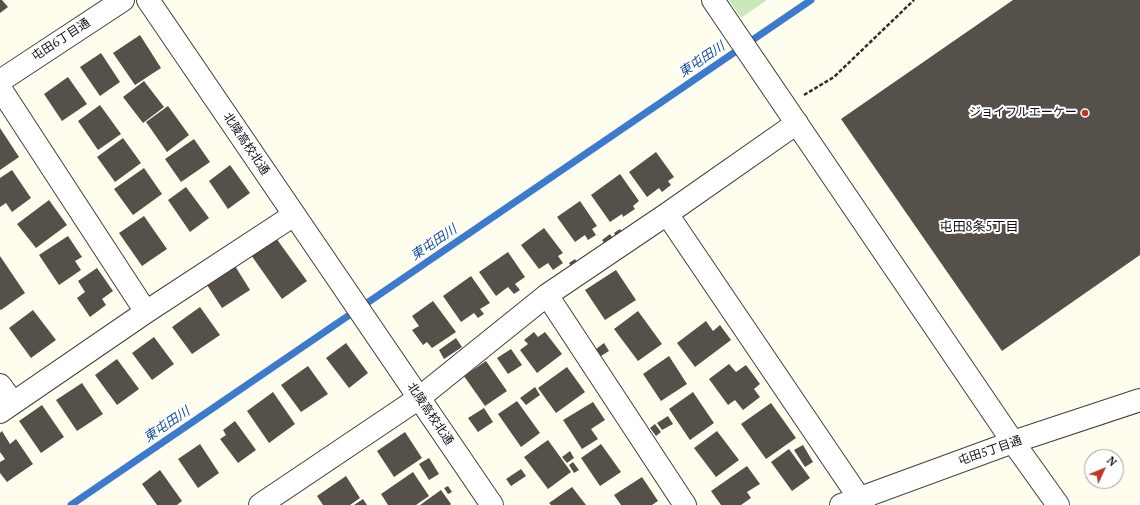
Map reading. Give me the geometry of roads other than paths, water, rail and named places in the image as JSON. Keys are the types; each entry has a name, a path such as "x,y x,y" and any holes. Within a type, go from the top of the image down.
{"street":[{"name":"屯田6丁目通","path":"0,81 123,0"},
{"name":"北陵高校北通","path":"148,0 492,505"},
{"path":"713,0 1013,442 1058,505"},
{"path":"0,88 146,312"},
{"path":"271,502 419,398 547,295 667,214 797,123"},
{"path":"667,214 855,503"},
{"path":"0,385 6,407 146,312 294,215"},
{"path":"547,295 685,505"},
{"name":"屯田5丁目通","path":"855,503 1013,442 1140,400"}],"waterway":[{"name":"東屯田川","path":"71,505 811,0"}],"place":[{"name":"ジョイフルエーケー","path":"1085,113"}],"district":[{"name":"屯田8条5丁目","path":"979,227"}]}
